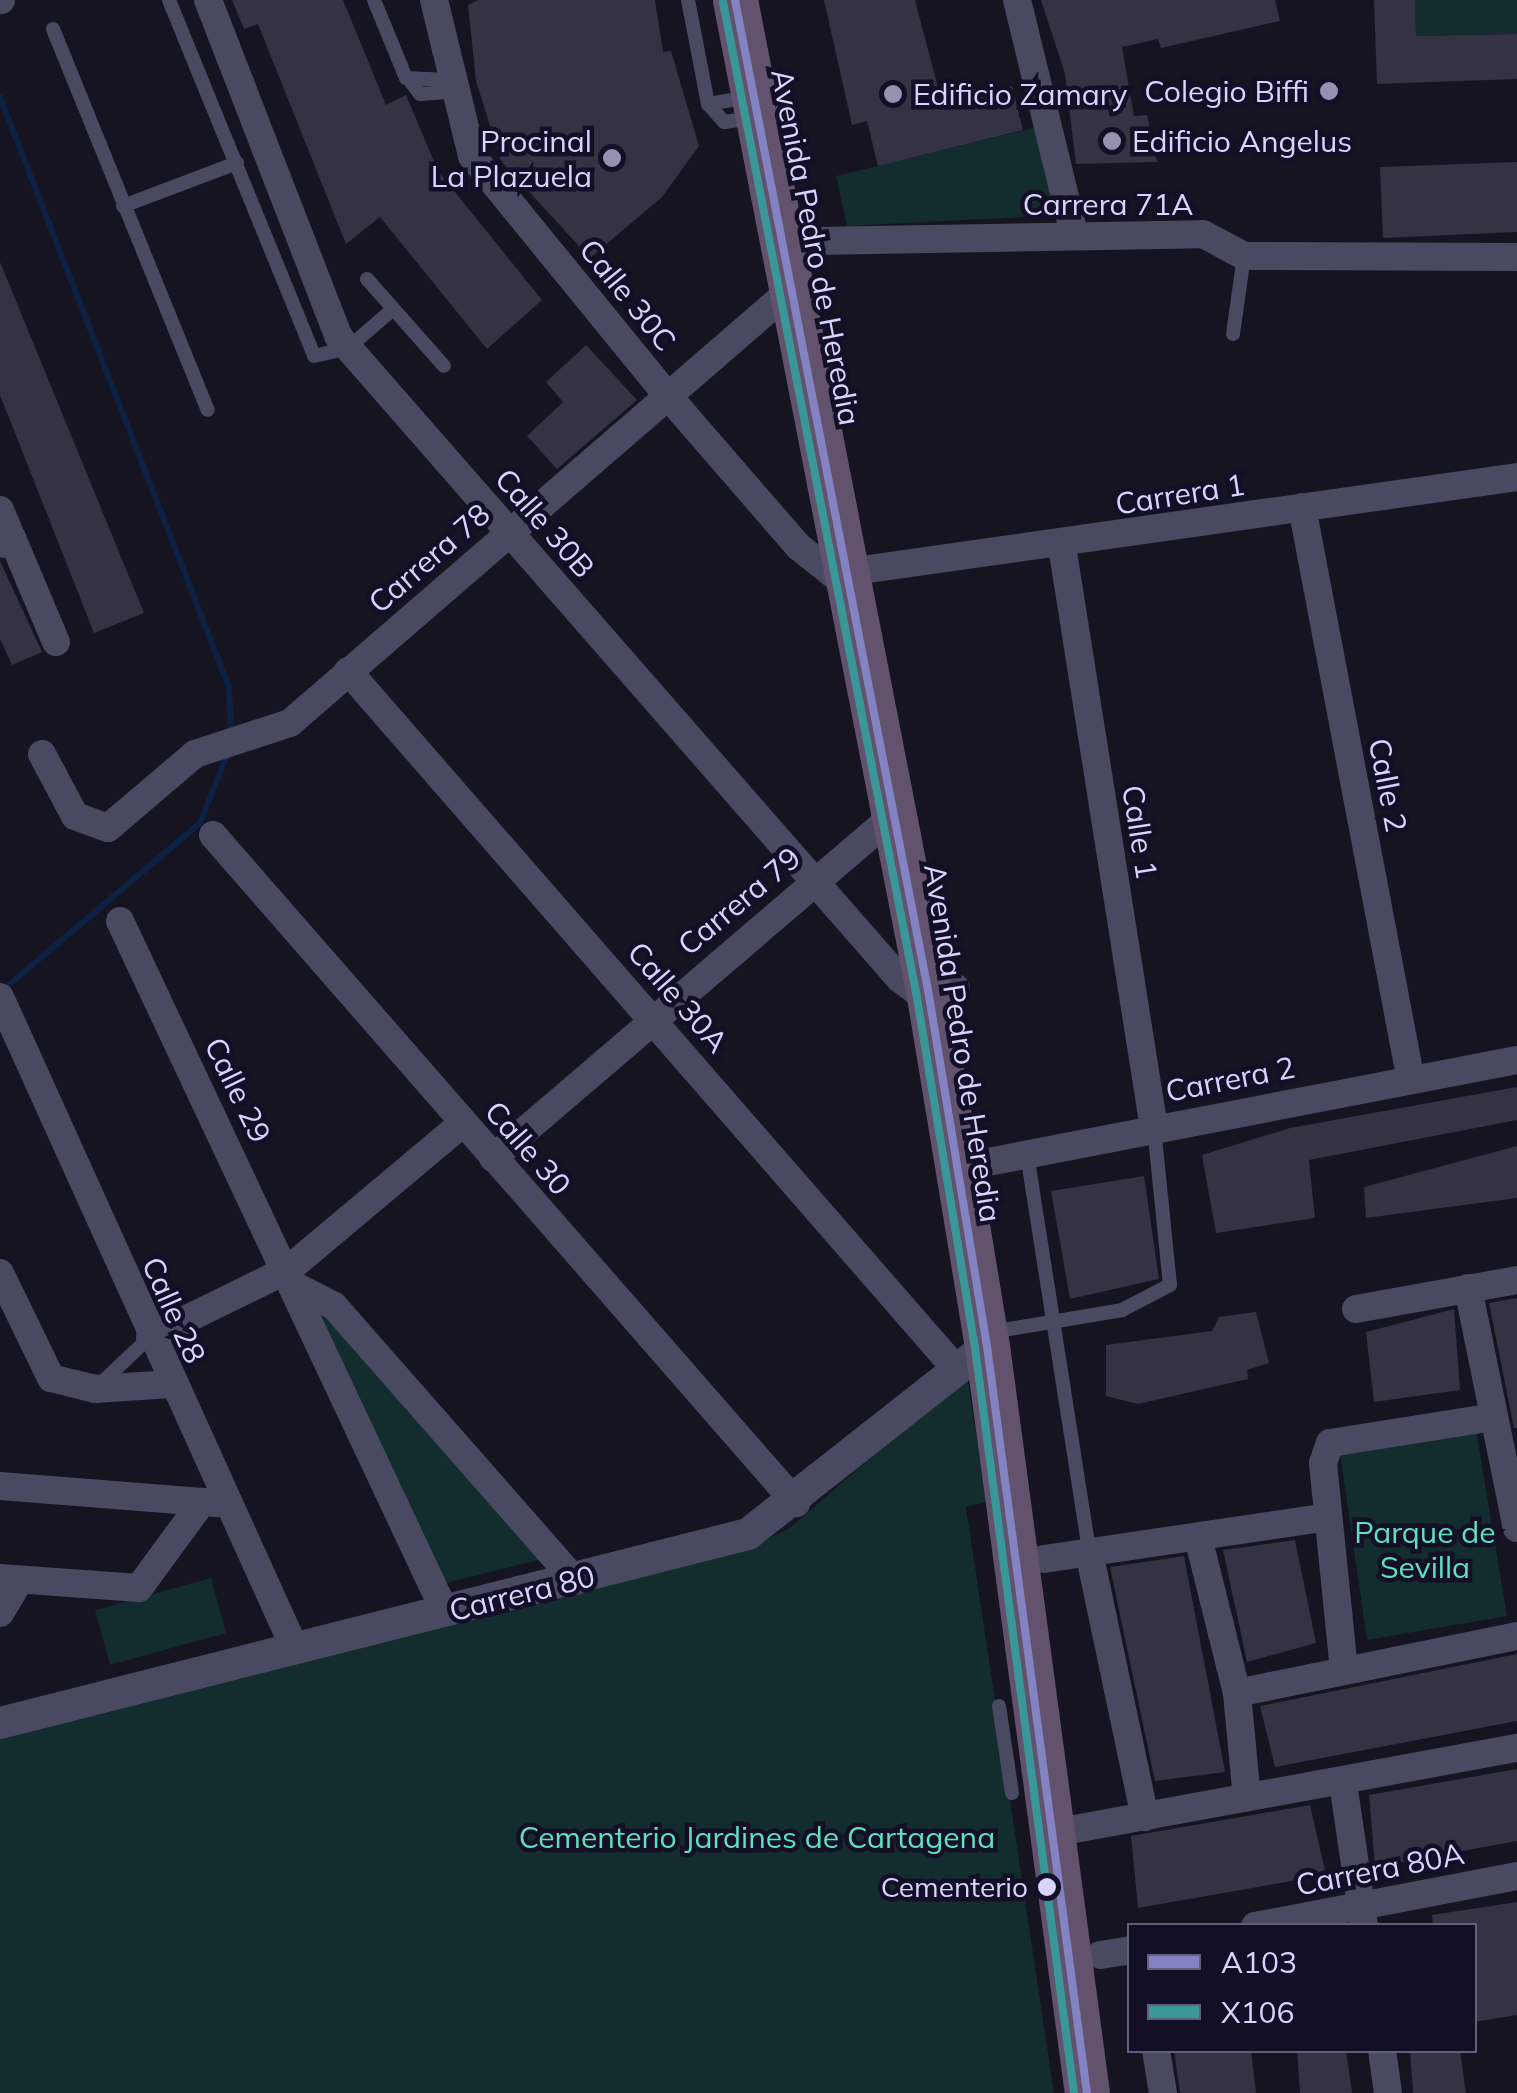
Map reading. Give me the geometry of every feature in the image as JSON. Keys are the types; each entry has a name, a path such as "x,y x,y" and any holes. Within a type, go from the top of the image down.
{"highway":[{"name":"Avenida Pedro de Heredia","path":"735,0 793,288 867,574 894,815 989,1161 984,1348 1068,1830 1115,1952 1119,2093"},
{"name":"Avenida Pedro de Heredia","path":"767,0 814,242 867,574 942,989"},
{"name":"Avenida Pedro de Heredia","path":"984,1348 1044,1559 1087,2093"}],"street":[{"name":"Calle 30B","path":"208,0 348,348 899,978 942,989"},
{"name":"Calle 30C","path":"434,0 450,86 472,156 668,396 816,564 867,574"},
{"path":"1017,0 1074,233"},
{"name":"Carrera 71A","path":"814,242 1074,233 1203,234 1244,256 1517,257"},
{"name":"Carrera 78","path":"42,754 75,816 108,828 194,754 228,739 284,725 793,288"},
{"name":"Carrera 1","path":"867,574 1517,476"},
{"name":"Calle 2","path":"1302,507 1410,1076"},
{"path":"0,510 8,541 56,642"},
{"name":"Calle 1","path":"1062,546 1154,1128"},
{"name":"Calle 30A","path":"348,671 653,1017 984,1348"},
{"name":"Carrera 79","path":"494,1158 653,1017 894,815"},
{"name":"Calle 30","path":"213,835 796,1503"},
{"name":"Calle 29","path":"120,920 294,1278 445,1612"},
{"name":"Calle 28","path":"3,1004 171,1384 214,1503 294,1647"},
{"name":"Carrera 2","path":"989,1161 1410,1076 1517,1060"},
{"path":"150,1337 294,1278 463,1123"},
{"path":"0,1273 51,1378 95,1389 171,1384"},
{"path":"294,1278 334,1306 576,1581"},
{"path":"1356,1309 1517,1280"},
{"path":"1468,1288 1517,1528"},
{"name":"Carrera 80","path":"0,1724 294,1647 576,1581 748,1534 796,1503 984,1348"},
{"path":"1344,1670 1328,1517 1330,1443 1494,1417"},
{"path":"0,1486 214,1503"},
{"path":"0,1612 10,1579 139,1588 214,1503"},
{"path":"1044,1559 1328,1517"},
{"path":"1198,1537 1237,1693 1246,1798"},
{"path":"1089,1552 1144,1817"},
{"path":"1237,1693 1517,1636"},
{"path":"1068,1830 1343,1783 1517,1748"},
{"path":"1343,1783 1363,1915"},
{"name":"Carrera 80A","path":"1285,1923 1363,1915 1517,1876"},
{"path":"1156,2053 1163,2093"},
{"path":"1382,2053 1388,2093"}],"lane":[{"path":"169,0 305,341 327,358 348,348 394,309"},
{"path":"374,0 411,82 450,86"},
{"path":"688,0 708,104 757,106"},
{"path":"52,29 208,410"},
{"path":"123,206 237,163"},
{"path":"1234,334 1244,256"},
{"path":"367,279 444,366"},
{"path":"984,1348 1054,1322 1155,1300 1170,1286 1154,1128"},
{"path":"989,1161 1054,1322 1089,1552"},
{"path":"95,1389 150,1337"},
{"path":"1000,1706 1012,1793"}],"green space":[{"path":"1415,0 1517,0 1517,34 1416,36"},
{"path":"1038,127 1059,215 847,226 836,176"},
{"path":"317,1308 543,1559 442,1584"},
{"name":"Cementerio Jardines de Cartagena","path":"967,1374 986,1502 966,1507 1054,2093 0,2093 0,1730 759,1543 790,1528"},
{"name":"Parque de Sevilla","path":"1476,1430 1507,1616 1367,1640 1340,1453"},
{"path":"211,1578 226,1633 110,1665 95,1610"}],"building":[{"path":"232,0 343,0 386,105 406,95 438,171 542,300 487,349 380,217 346,244 258,24 244,29"},
{"path":"478,0 655,0 663,52 671,51 699,146 662,197 590,258 501,161 476,81 468,5"},
{"path":"824,0 915,0 942,103 1012,86 1023,130 878,166 867,121 852,125"},
{"path":"1041,0 1275,0 1280,21 1161,48 1158,39 1122,47 1134,116 1147,115 1157,162 1076,164 1065,74"},
{"path":"1374,0 1415,0 1416,36 1517,34 1517,79 1377,84"},
{"path":"1517,162 1517,232 1383,238 1380,167"},
{"path":"0,262 144,613 94,633 0,395"},
{"path":"586,345 637,400 557,469 527,436 563,402 546,382"},
{"path":"0,561 42,652 12,665 0,639"},
{"path":"1517,1087 1517,1120 1309,1160 1315,1218 1216,1233 1202,1155 1290,1128"},
{"path":"1517,1146 1517,1198 1366,1218 1364,1187"},
{"path":"1144,1176 1159,1279 1070,1299 1051,1191"},
{"path":"1517,1298 1517,1428 1514,1428 1489,1303"},
{"path":"1454,1309 1460,1390 1374,1402 1366,1332"},
{"path":"1256,1312 1269,1363 1247,1370 1248,1379 1138,1404 1106,1396 1106,1345 1212,1331 1219,1317"},
{"path":"1295,1540 1316,1643 1247,1662 1223,1550"},
{"path":"1184,1556 1225,1772 1155,1781 1110,1567"},
{"path":"1517,1654 1517,1721 1275,1767 1260,1706"},
{"path":"1517,1769 1517,1841 1375,1867 1369,1795"},
{"path":"1310,1805 1326,1875 1138,1908 1131,1836"},
{"path":"1517,1902 1517,2015 1477,2022 1477,1923 1433,1923 1432,1915"},
{"path":"1174,2053 1251,2053 1256,2093 1180,2093"},
{"path":"1297,2053 1346,2053 1352,2093 1300,2093"},
{"path":"1410,2053 1460,2053 1466,2093 1413,2093"}],"waterway":[{"path":"0,97 229,687 231,735"},
{"path":"5,988 200,823 228,753"}],"transit line":[{"name":"A103","path":"735,0 928,990 987,1346 1087,2093"},
{"name":"X106","path":"723,2 916,992 975,1348 1074,2093"}],"place":[{"name":"Colegio Biffi","path":"1329,91"},
{"name":"Edificio Zamary","path":"893,94"},
{"name":"Edificio Angelus","path":"1112,141"},
{"name":"Procinal La Plazuela","path":"612,158"},
{"name":"Cementerio","path":"1047,1887"}]}
